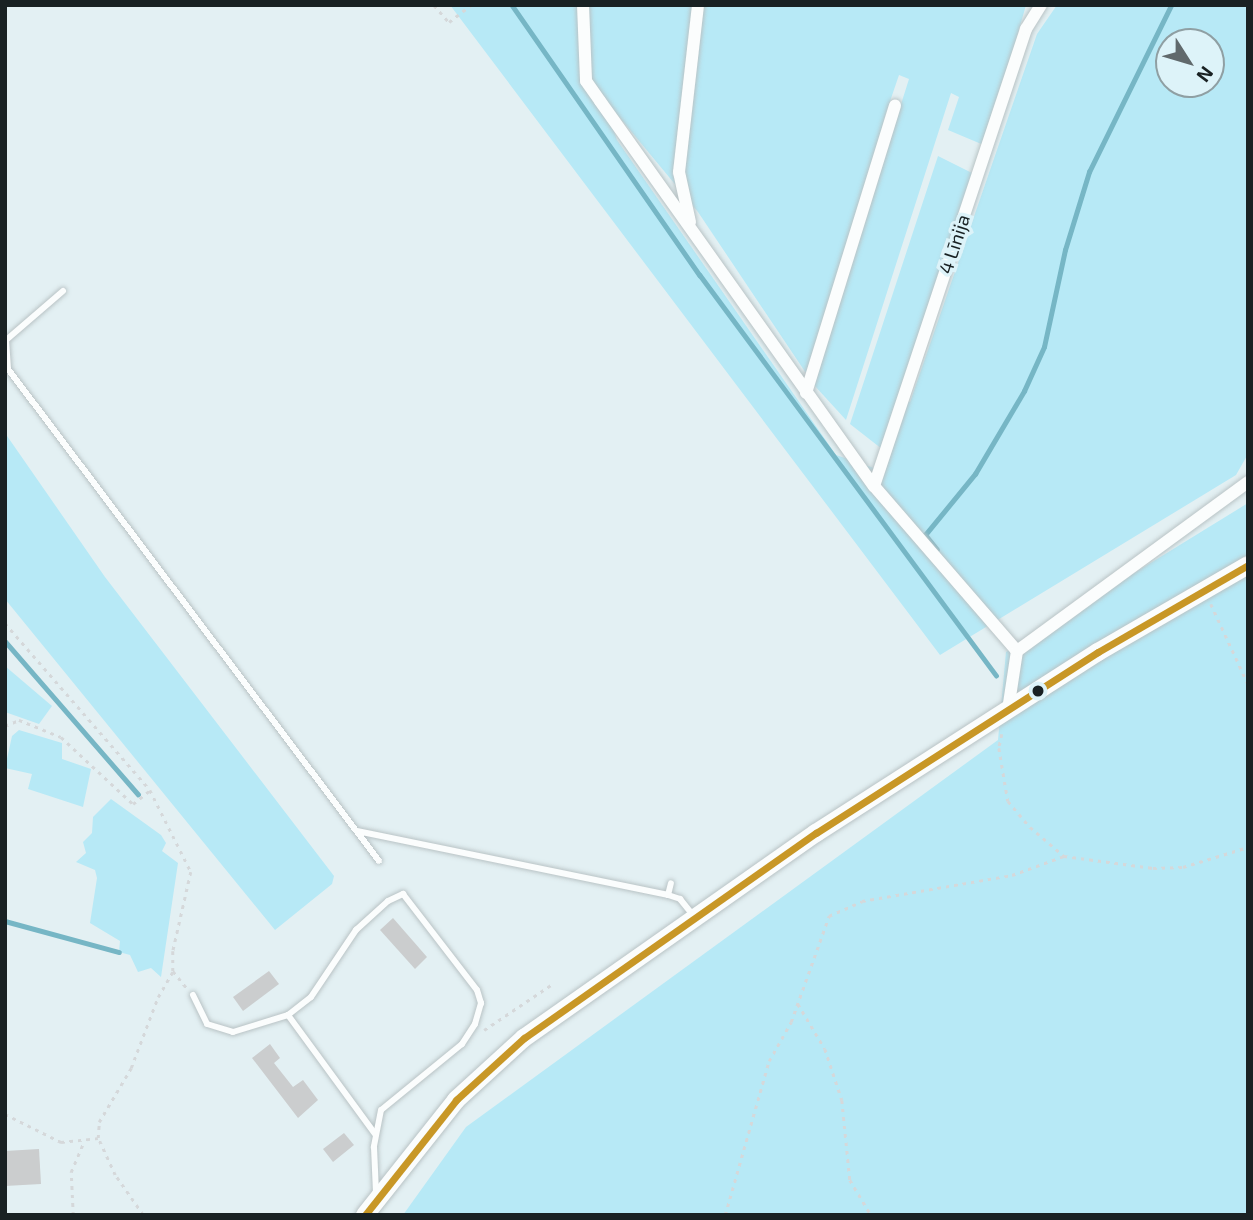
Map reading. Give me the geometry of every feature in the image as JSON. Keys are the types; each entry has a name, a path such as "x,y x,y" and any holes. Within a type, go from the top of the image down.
{"main road":[{"path":"365,1215 456,1100 524,1038 694,916 1007,710 1204,588 1248,565"}],"street":[{"path":"583,5 586,80 874,486 1017,651"},
{"path":"692,229 679,172 698,5"},
{"name":"4 Līnija","path":"874,486 1026,29 1041,5"},
{"path":"806,393 895,105"},
{"path":"1007,710 1017,651 1248,482"}],"lane":[{"path":"63,291 6,341 8,369 379,861"},
{"path":"357,831 668,895 680,899 694,916"},
{"path":"668,895 671,884"},
{"path":"193,995 207,1024 233,1032 288,1014 311,997 356,930 388,901 403,894 477,990 481,1003 475,1024 462,1044 391,1098 381,1110 375,1134 377,1198"},
{"path":"288,1014 375,1134"}],"path":[{"path":"435,5 449,22 471,5"},
{"path":"1204,588 1248,684"},
{"path":"5,623 150,790 191,872 173,951 173,971 158,997 131,1068 111,1094 98,1138 120,1184 143,1215"},
{"path":"1007,710 999,748 1009,801 1030,827 1064,856"},
{"path":"5,726 19,720 61,737 133,804 150,790"},
{"path":"725,1215 769,1061 798,1004 829,916 862,901 1012,875 1064,856 1153,868 1183,867 1248,847"},
{"path":"173,971 193,995"},
{"path":"462,1044 551,985"},
{"path":"798,1004 825,1049 842,1100 850,1181 871,1215"},
{"path":"5,1114 61,1142 84,1142 98,1138"},
{"path":"73,1215 71,1172 84,1142"}],"shaded area":[{"path":"450,5 1026,5 986,146 948,130 959,97 951,93 846,420 814,385 698,212 601,95 617,140 836,455 874,468 882,449 850,424 938,156 976,175 901,399 910,402 1037,34 1057,5 1248,5 1248,454 1236,475 940,655","holes":["899,75 909,79 863,224 885,116"]},
{"path":"5,433 105,577 334,876 332,884 275,930 5,599"},
{"path":"1248,503 1248,1215 403,1215 466,1127 998,740 1006,652"},
{"path":"5,666 52,706 39,724 5,712"},
{"path":"19,730 62,743 62,759 91,769 83,807 28,789 32,774 5,768 12,736"},
{"path":"111,799 161,835 166,843 162,851 178,863 161,977 151,968 138,972 130,955 119,952 120,941 90,923 97,878 95,870 76,862 86,853 83,842 92,833 93,817"}],"building":[{"path":"393,918 427,957 415,969 380,930"},
{"path":"269,971 279,984 243,1011 233,997"},
{"path":"270,1044 280,1058 274,1063 293,1087 303,1080 318,1100 298,1118 252,1058"},
{"path":"344,1133 354,1145 333,1162 323,1149"},
{"path":"39,1149 41,1184 5,1186 5,1151"}],"waterway":[{"path":"512,5 700,275 996,675"},
{"path":"937,550 925,535 975,474 1024,391 1044,347 1065,250 1089,172 1171,5"},
{"path":"5,641 138,794"},
{"path":"5,921 119,952"}],"transit line":[{"path":"365,1215 456,1100 524,1038 816,833 1098,652 1248,565"}]}
